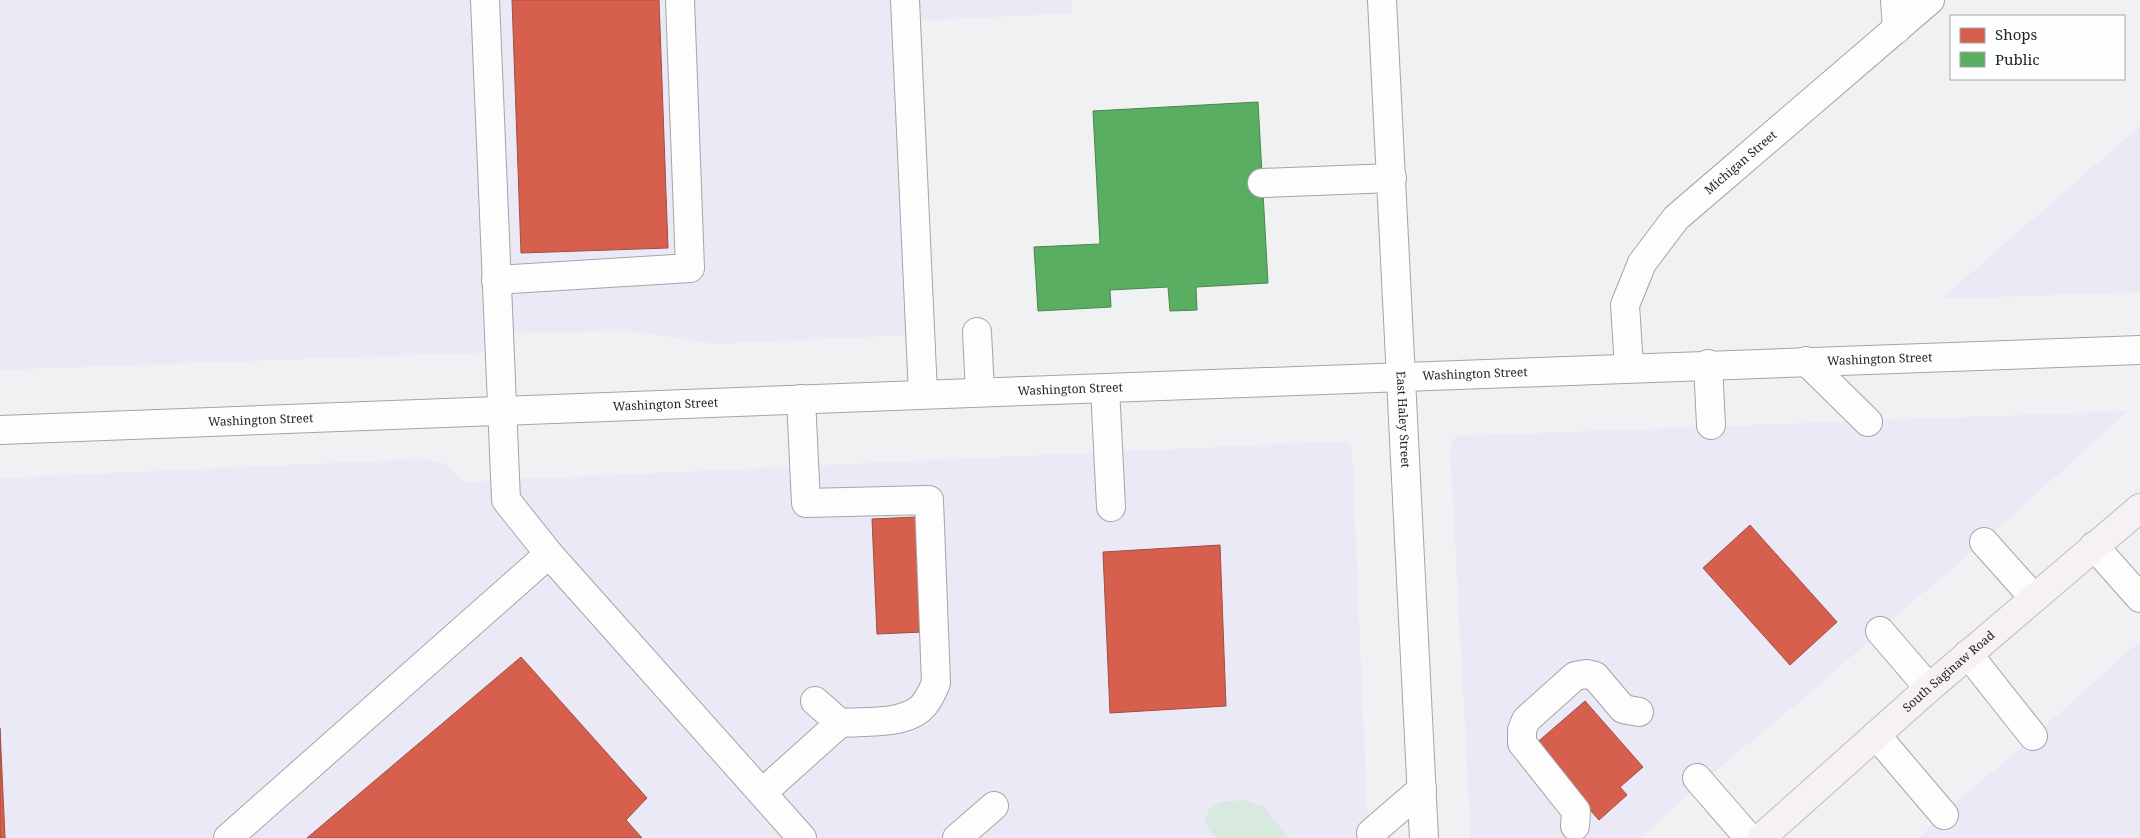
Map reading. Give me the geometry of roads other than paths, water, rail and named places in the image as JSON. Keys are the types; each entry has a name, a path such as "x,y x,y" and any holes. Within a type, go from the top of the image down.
{"main road":[{"name":"South Saginaw Road","path":"1761,838 1968,654 2140,508"}],"street":[{"path":"485,0 506,500 549,554 802,838"},
{"path":"496,280 690,268 680,0"},
{"path":"906,0 922,394"},
{"name":"East Haley Street","path":"1382,0 1424,838"},
{"path":"1895,0 1897,29"},
{"name":"Michigan Street","path":"1629,367 1625,305 1642,263 1676,218 1930,0"},
{"path":"1262,183 1392,178"},
{"path":"977,332 980,392"},
{"name":"Washington Street","path":"0,430 801,398 1402,378 1708,364 2140,350"},
{"path":"1806,361 1868,422"},
{"path":"1708,364 1711,425"},
{"path":"1105,388 1111,507"},
{"path":"762,793 840,723 904,718 920,709 929,698 936,683 929,500 806,504 801,398"},
{"path":"1984,542 2034,598"},
{"path":"2094,546 2140,598"},
{"path":"228,838 549,554"},
{"path":"1880,631 1929,688"},
{"path":"1968,654 2033,736"},
{"path":"1575,826 1576,811 1522,743 1522,730 1526,720 1575,676 1586,674 1595,676 1623,709 1639,712"},
{"path":"815,701 840,723"},
{"path":"1876,735 1944,815"},
{"path":"1697,778 1750,838"},
{"path":"1371,833 1422,789"},
{"path":"957,838 994,806"}]}
